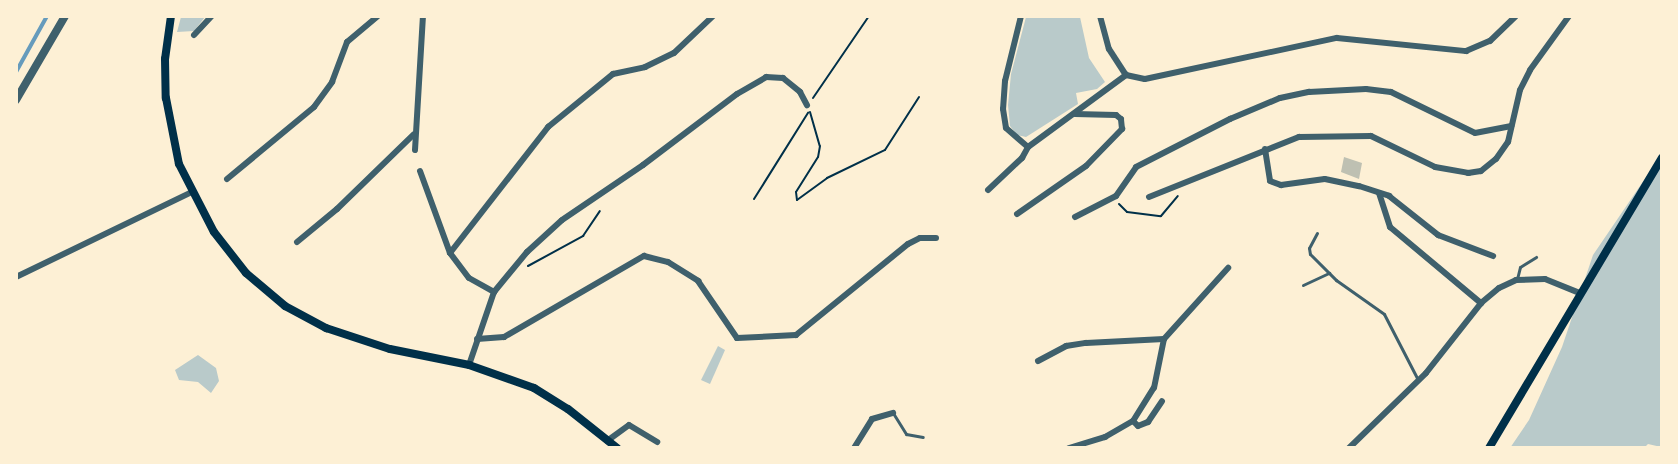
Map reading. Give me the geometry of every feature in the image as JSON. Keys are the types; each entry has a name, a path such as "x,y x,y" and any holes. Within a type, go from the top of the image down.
{"main road":[{"path":"171,16 165,59 166,98 179,164 192,192 236,262 272,296 306,320 360,340 469,365 534,388 568,409 616,447"},
{"path":"1490,447 1578,293 1662,158"}],"street":[{"path":"16,100 65,16"},
{"path":"194,35 212,16"},
{"path":"227,179 314,107 332,82 347,42 378,16"},
{"path":"416,150 414,134 423,16"},
{"path":"450,253 548,127 613,74 645,67 674,53 713,16"},
{"path":"1021,16 1005,81 1003,109 1006,128 1028,147"},
{"path":"1100,16 1109,49 1126,75 1145,79 1337,38 1466,51 1490,40 1516,16"},
{"path":"1149,197 1299,137 1371,136 1435,166 1468,174 1481,171 1496,159 1508,142 1511,126 1530,70 1569,16"},
{"path":"469,365 494,292 516,264 562,220 754,83 775,75 783,78 800,92 808,107"},
{"path":"988,190 1022,158 1028,147 1126,75"},
{"path":"1075,218 1112,198 1136,167 1240,115 1280,98 1309,92 1366,89 1391,92 1475,133 1511,126"},
{"path":"1017,214 1086,166 1122,129 1116,115 1075,114"},
{"path":"297,242 337,209 414,134"},
{"path":"1265,149 1270,181 1281,185 1325,179 1389,196 1438,235 1493,256"},
{"path":"420,171 450,253 469,278 494,292"},
{"path":"16,276 192,192"},
{"path":"1379,193 1390,227 1481,303"},
{"path":"477,339 504,337 644,256 668,262 698,281 737,338 796,335 908,244 920,238 936,238"},
{"path":"1069,447 1105,437 1133,422 1154,388 1164,339 1228,268"},
{"path":"1349,447 1418,380 1481,303 1499,288 1516,280 1545,279 1578,293"},
{"path":"1038,361 1066,346 1164,339"},
{"path":"1133,422 1138,426 1148,422 1162,401"},
{"path":"854,447 872,418 893,413"},
{"path":"607,441 629,425 657,442"}],"lane":[{"path":"1317,233 1310,254 1329,273 1391,322 1418,380"},
{"path":"1516,280 1520,267 1536,257"},
{"path":"1303,285 1329,273"},
{"path":"893,413 906,434 923,437"}],"path":[{"path":"808,107 820,146 818,157 796,192 797,200 827,178 885,150 920,98"},
{"path":"1112,198 1127,212 1161,216 1178,195 1175,188"},
{"path":"516,264 531,265 584,236 600,211"}],"shaded area":[{"path":"181,17 205,17 194,31 177,32"},
{"path":"1026,17 1080,17 1089,58 1105,82 1097,89 1076,93 1078,104 1026,137 1017,135 1010,126 1008,105 1011,74"},
{"path":"1661,155 1661,447 1648,444 1644,448 1510,448 1529,420 1562,347 1593,255"},
{"path":"718,346 725,350 710,384 701,380"},
{"path":"198,355 216,368 219,381 211,393 198,382 179,380 175,370"}],"building":[{"path":"1344,157 1362,163 1359,179 1341,172"}],"waterway":[{"path":"16,72 47,16"}]}
